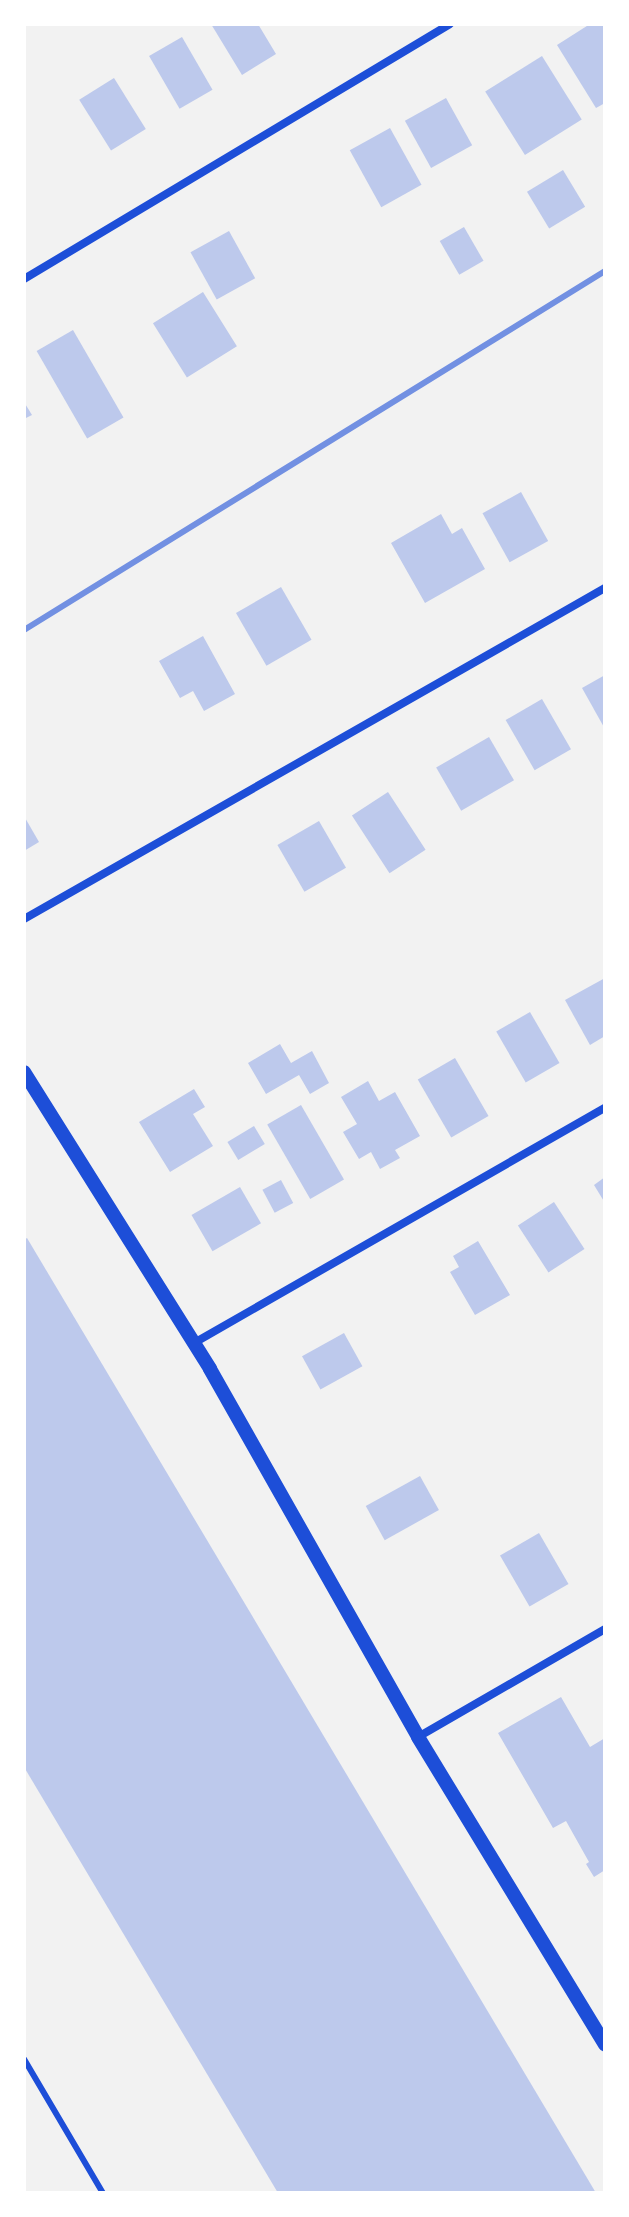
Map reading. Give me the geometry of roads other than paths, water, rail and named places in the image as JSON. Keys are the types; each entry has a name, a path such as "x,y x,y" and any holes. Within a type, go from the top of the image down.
{"street":[{"path":"24,279 450,24"},
{"path":"24,919 605,588"},
{"path":"24,1072 194,1343 418,1737 605,2045"},
{"path":"194,1343 605,1108"},
{"path":"418,1737 605,1629"}],"lane":[{"path":"24,2059 103,2193"}],"railway":[{"path":"24,630 605,271"}]}
